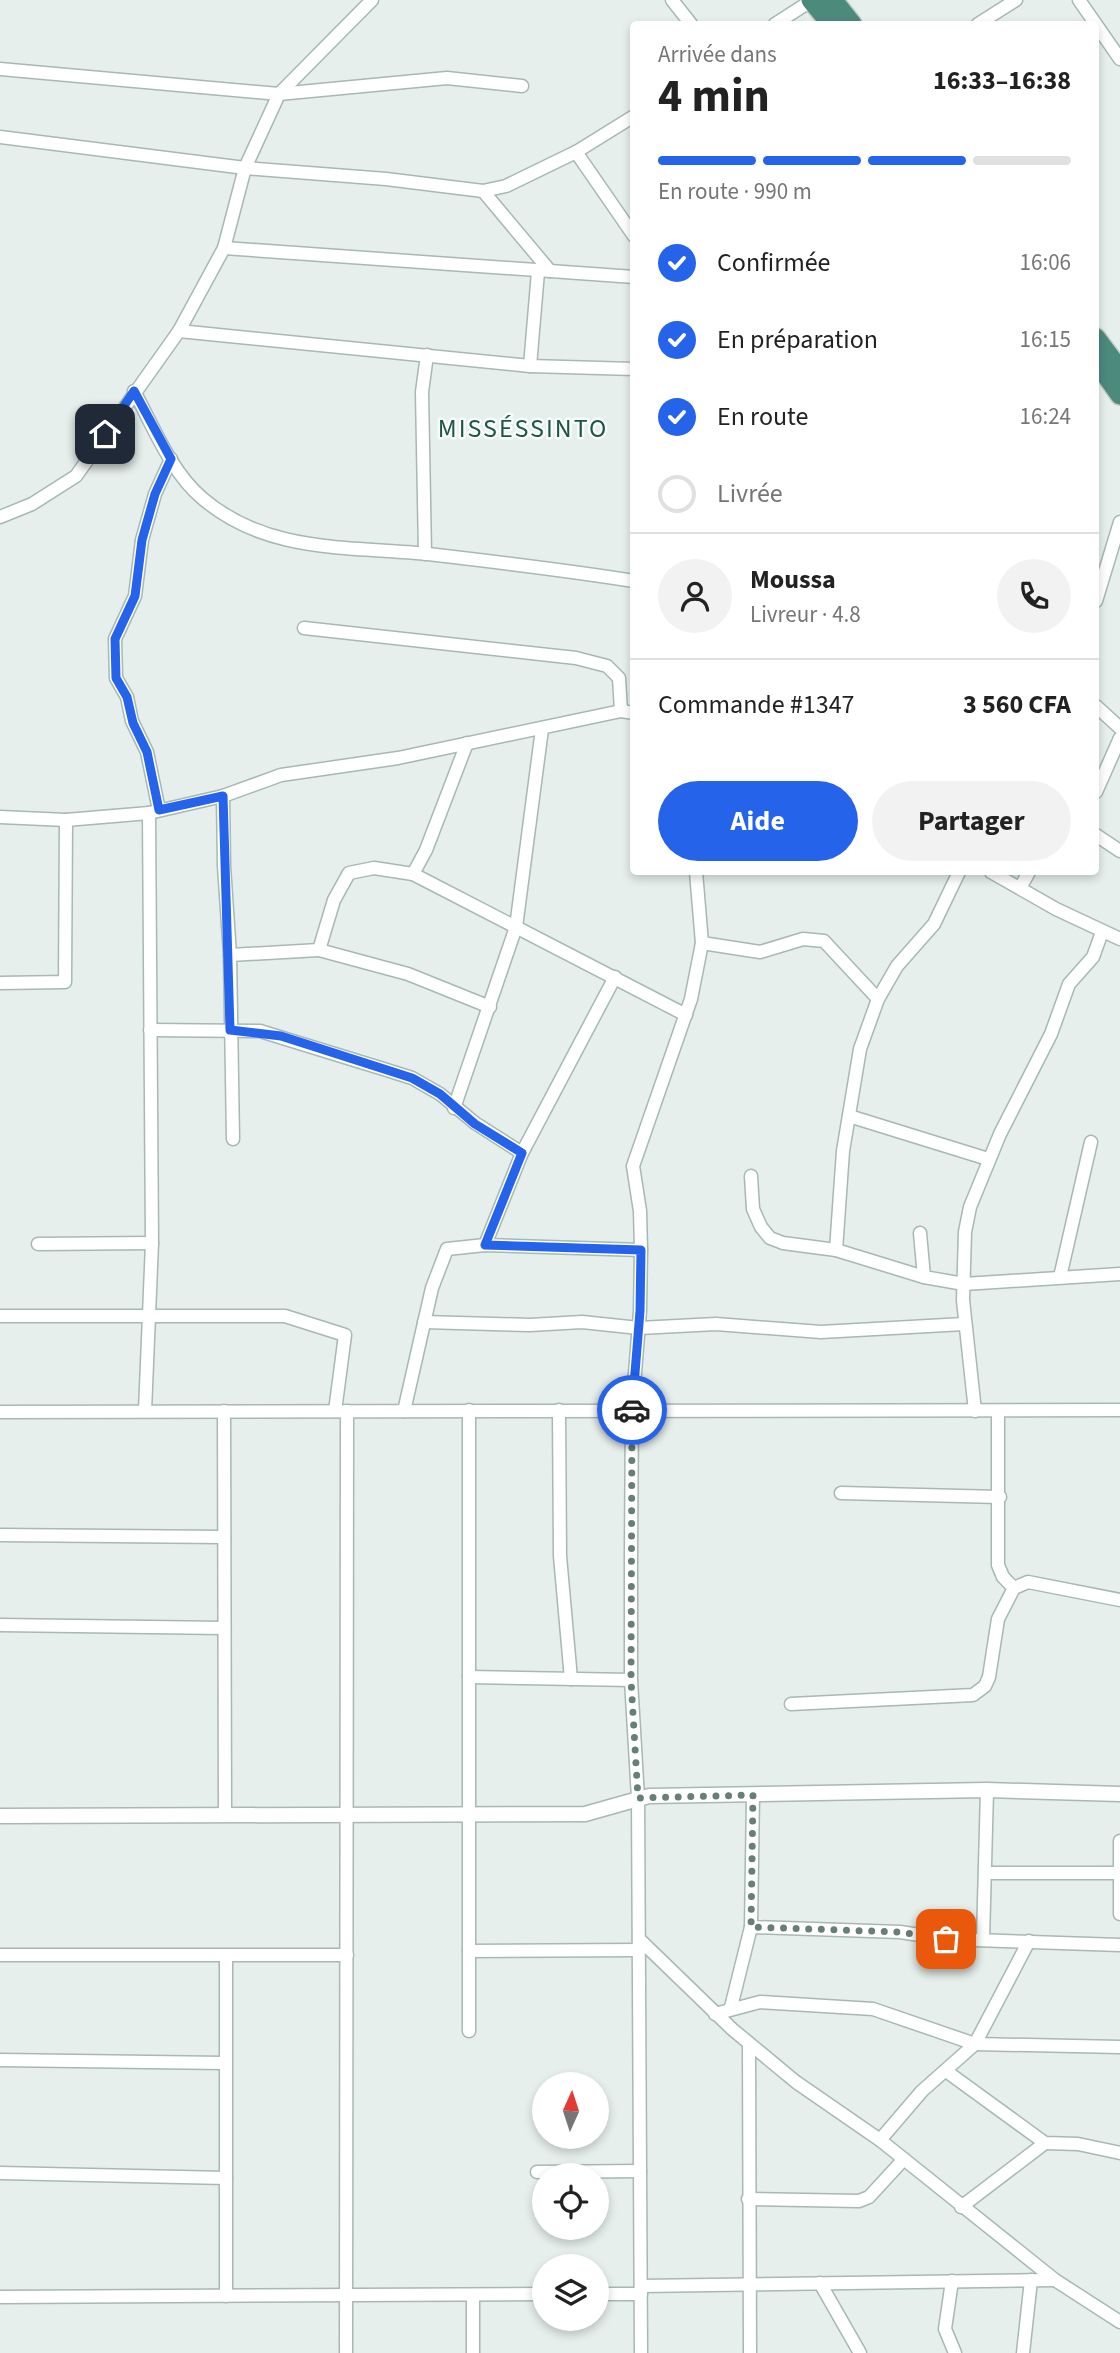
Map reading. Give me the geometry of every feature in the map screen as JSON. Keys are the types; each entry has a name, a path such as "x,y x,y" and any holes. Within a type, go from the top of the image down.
{"highway":[{"path":"811,0 828,21"},
{"path":"833,0 850,21"},
{"path":"1099,342 1120,370"},
{"path":"1099,365 1120,395"}],"street":[{"path":"0,517 33,504 76,477 134,391 179,331 224,248 244,168 279,94 372,0"},
{"path":"672,0 689,21"},
{"path":"780,21 811,0"},
{"path":"983,21 1016,0"},
{"path":"1079,0 1094,21"},
{"path":"1099,28 1120,58"},
{"path":"0,69 279,94 447,78 522,86"},
{"path":"0,137 244,168 386,179 483,191 506,186 576,152 630,118"},
{"path":"576,152 630,230"},
{"path":"483,191 544,272 530,366"},
{"path":"224,248 630,276"},
{"path":"179,331 530,366 630,369"},
{"path":"425,554 422,392 427,355"},
{"path":"134,391 171,459 200,497 221,513 290,543 364,552 425,554 630,580"},
{"path":"145,1411 152,1243 150,1030 154,811 147,752 133,723 127,697 116,678 115,639 135,596 142,540 155,494 171,459"},
{"path":"1099,591 1120,522"},
{"path":"0,817 66,820 154,811 223,796 281,775 398,758 627,712 620,678 607,666 576,658 304,628"},
{"path":"1099,709 1120,728"},
{"path":"454,1108 516,927 542,729"},
{"path":"1099,785 1120,738"},
{"path":"413,874 426,850 467,743"},
{"path":"223,796 230,955 233,1139"},
{"path":"0,983 66,980 66,820"},
{"path":"1099,837 1120,851"},
{"path":"319,950 330,910 349,873 374,868 413,874 686,1015"},
{"path":"641,2353 638,1798 631,1680 632,1410 639,1328 641,1250 634,1156 686,1015 702,943 696,875"},
{"path":"836,1250 849,1116 860,1049 878,999 902,958 934,924 958,875"},
{"path":"996,875 1120,939"},
{"path":"1020,888 1027,875"},
{"path":"975,1411 964,1324 965,1232 970,1208 988,1158 1051,1034 1069,984 1093,957 1102,932"},
{"path":"702,943 760,952 803,939 824,941 878,999"},
{"path":"230,955 319,950 408,974 490,1007"},
{"path":"485,1245 522,1153 615,977"},
{"path":"150,1030 230,1030 281,1036 412,1078 440,1094 454,1108 522,1153"},
{"path":"849,1116 988,1158"},
{"path":"1060,1277 1091,1142"},
{"path":"751,1176 753,1209 770,1238 799,1246 836,1250 924,1278 964,1284 1120,1274"},
{"path":"920,1233 924,1278"},
{"path":"38,1244 152,1243"},
{"path":"404,1411 424,1322 447,1249 485,1245 641,1250"},
{"path":"0,1316 285,1316 342,1332 346,1338 341,1411 347,1955 346,2353"},
{"path":"424,1322 530,1325 582,1322 639,1328 716,1324 848,1332 964,1324"},
{"path":"0,1412 998,1412 1120,1409"},
{"path":"469,1410 469,2031"},
{"path":"559,1410 560,1556 571,1679"},
{"path":"225,1411 225,1815"},
{"path":"998,1412 998,1565 1003,1577 1014,1587"},
{"path":"841,1493 1000,1497"},
{"path":"0,1535 224,1537"},
{"path":"791,1704 973,1695 981,1691 989,1677 998,1619 1014,1587 1028,1582 1120,1600"},
{"path":"0,1625 224,1628"},
{"path":"469,1677 631,1680"},
{"path":"0,1816 585,1814 638,1798 987,1790 1120,1794"},
{"path":"984,1939 987,1790"},
{"path":"732,2007 751,1927 753,1795"},
{"path":"1120,1841 1120,1914"},
{"path":"985,1873 1118,1872"},
{"path":"751,1927 1120,1945"},
{"path":"880,2140 915,2100 975,2044 1029,1941"},
{"path":"469,1951 639,1945 796,2082 880,2140 1055,2280 1120,2322"},
{"path":"0,1955 347,1955"},
{"path":"226,1956 226,2296"},
{"path":"715,2014 732,2007 779,2002 873,2010 975,2044 1120,2047"},
{"path":"749,2043 747,2284 750,2353"},
{"path":"0,2060 224,2063"},
{"path":"946,2071 1045,2143 1078,2144 1120,2153"},
{"path":"961,2207 1045,2143"},
{"path":"748,2199 859,2201 869,2197 904,2159"},
{"path":"609,2171 640,2171"},
{"path":"0,2173 226,2178"},
{"path":"1023,2353 1031,2280"},
{"path":"609,2293 747,2284 1055,2280"},
{"path":"952,2281 945,2329 955,2353"},
{"path":"821,2283 860,2353"},
{"path":"0,2297 532,2294"},
{"path":"473,2295 473,2353"}],"way so far":[{"path":"632,1410 631,1680 638,1798 753,1795 751,1927 900,1932 946,1939"}],"district":[{"name":"MISSÉSSINTO","path":"523,428"}],"route":[{"path":"105,434 134,391 171,459 155,494 142,540 135,596 115,639 116,678 127,697 133,723 147,752 159,810 223,796 230,955 230,1030 260,1031 281,1036 412,1078 440,1094 475,1124 522,1153 485,1245 641,1250 640,1311 632,1410"}]}
